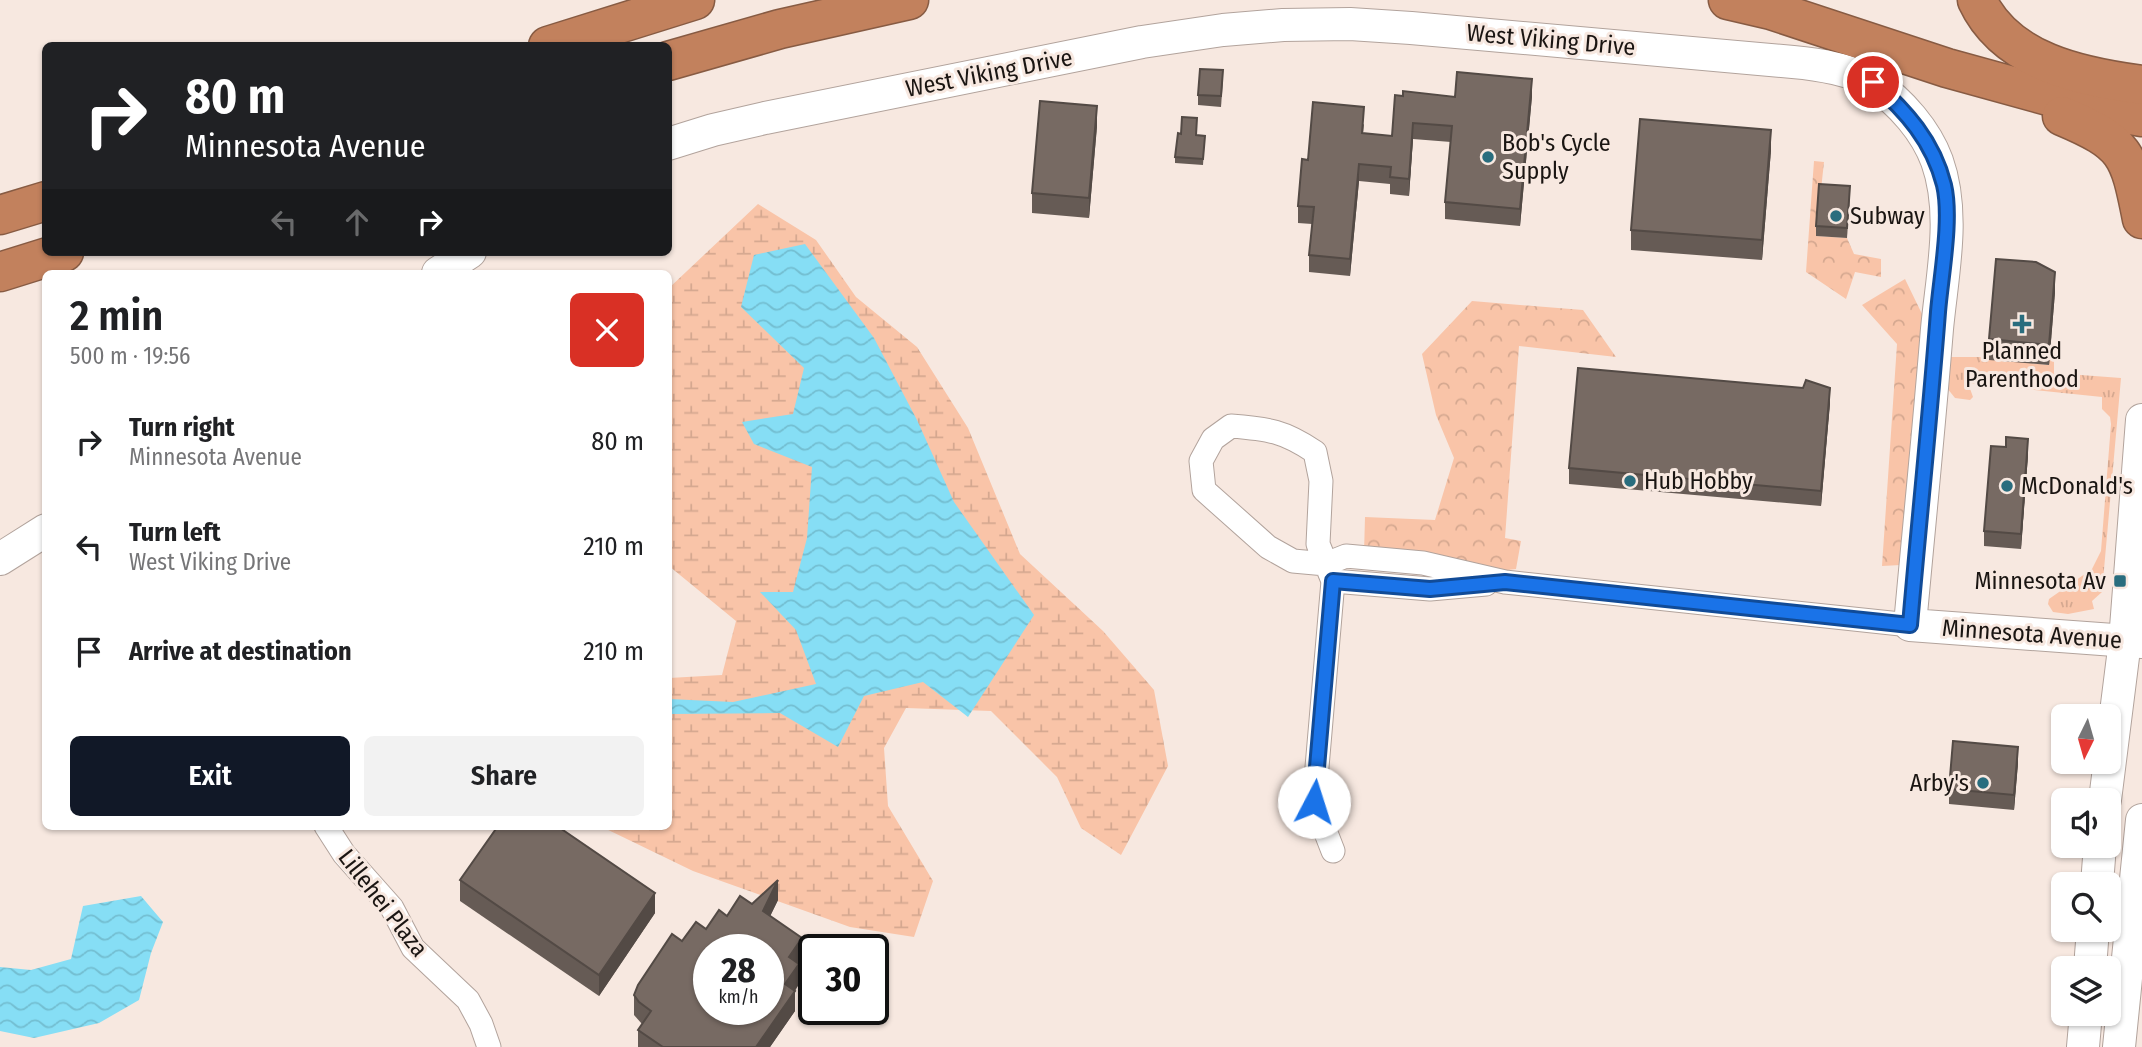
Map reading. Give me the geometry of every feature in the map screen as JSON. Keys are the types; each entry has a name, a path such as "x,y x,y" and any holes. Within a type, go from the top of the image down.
{"highway":[{"path":"561,42 695,0"},
{"path":"672,60 780,29 909,0"},
{"path":"1728,0 1771,10 1947,68 2092,108 2142,117"},
{"path":"1985,13 2034,57 2063,70 2142,85"},
{"path":"1947,68 2088,127 2112,140 2133,175 2142,219"},
{"path":"0,215 42,202"},
{"path":"0,272 51,256"}],"street":[{"name":"West Viking Drive","path":"672,143 765,118 1142,42 1223,30 1283,25 1350,24 1411,28 1793,62 1841,71 1873,82 1899,105 1921,131 1936,159 1946,200 1910,625"},
{"path":"443,270 464,256"},
{"path":"2107,788 2133,641 2142,420"},
{"name":"Minnesota Avenue","path":"1231,426 1268,429 1294,439 1315,452 1321,481 1318,544 1329,573 1293,561 1268,547 1205,490 1201,461 1213,439 1231,426"},
{"path":"0,559 42,533"},
{"name":"Minnesota Avenue","path":"1329,573 1346,556 1423,563 1505,582 1910,625 2133,641"},
{"path":"1329,573 1314,802 1333,851"},
{"path":"2119,1047 2139,878 2142,820"},
{"name":"Lillehei Plaza","path":"329,830 344,853 392,908 413,948 468,1000 489,1047"},
{"path":"2083,1047 2085,1026"}],"green space":[{"path":"1814,161 1824,162 1816,236 1847,238 1854,254 1881,259 1881,277 1855,272 1846,299 1806,272"},
{"path":"758,204 816,240 856,297 917,347 968,428 1020,554 1103,631 1154,690 1168,766 1121,855 1081,828 1057,777 991,711 906,708 884,748 888,806 933,881 914,937 850,927 693,871 608,830 672,830 672,678 722,675 736,621 672,568 672,285"},
{"path":"1905,279 1922,314 1901,565 1882,566 1897,344 1862,305"},
{"path":"1472,301 1583,310 1616,357 1519,346 1505,538 1521,541 1516,569 1491,572 1364,553 1365,517 1435,520 1454,458 1436,415 1422,354"},
{"path":"2050,355 2054,355 2054,373 2121,378 2102,592 2092,601 2094,609 2068,614 2053,612 2048,604 2049,599 2092,569 2101,551 2111,424 2110,417 2102,409 2102,397 1968,383 1973,397 1970,400 1955,398 1947,388 1950,357 1979,357 2048,365"}],"water":[{"path":"805,244 874,338 917,420 954,502 1034,615 968,717 923,682 864,696 838,747 780,713 672,714 672,699 733,702 816,684 796,630 760,592 793,592 807,538 812,467 754,444 742,422 793,414 804,368 741,307 754,255"},
{"path":"141,896 163,922 151,953 139,1000 99,1023 34,1038 0,1031 0,967 31,970 71,959 83,906"}],"building":[{"path":"1200,69 1223,70 1221,96 1198,95"},
{"path":"1457,72 1532,79 1520,209 1445,202 1452,126 1413,123 1409,179 1390,177 1391,167 1359,164 1350,259 1309,255 1314,207 1298,206 1302,159 1308,160 1313,102 1364,107 1362,133 1392,136 1395,95 1403,96 1403,91 1455,97"},
{"path":"1040,101 1097,106 1089,198 1032,193"},
{"path":"1182,117 1197,118 1196,135 1205,136 1203,159 1175,157"},
{"path":"1640,119 1771,130 1762,240 1631,230"},
{"path":"1819,184 1850,186 1847,228 1816,226"},
{"name":"Planned Parenthood","path":"1996,259 2036,262 2055,272 2049,345 1989,339"},
{"path":"1578,368 1803,388 1806,380 1830,388 1821,491 1569,468"},
{"name":"McDonald's","path":"2006,437 2028,439 2021,534 1984,531 1991,446 2006,447"},
{"name":"Arby's","path":"1953,741 2018,747 2014,795 1949,789"},
{"path":"495,830 563,830 655,893 599,975 460,880"},
{"path":"778,880 763,911 798,935 798,944 789,957 798,965 785,984 795,991 784,1007 784,934 693,934 693,1025 771,1025 756,1047 663,1047 638,1030 651,1011 634,995 638,985 672,934 682,941 696,922 706,929 719,910 727,916 740,896 752,904"}],"place":[{"name":"Bob's Cycle Supply","path":"1488,157"},
{"name":"Subway","path":"1836,216"},
{"name":"Planned Parenthood","path":"2022,324"},
{"name":"Hub Hobby","path":"1630,481"},
{"name":"McDonald's","path":"2007,486"},
{"name":"Minnesota Av","path":"2120,581"},
{"name":"Arby's","path":"1983,783"}],"route":[{"path":"1314,802 1333,581 1430,589 1505,582 1910,625 1947,215 1946,200 1936,159 1921,131 1899,105 1873,82"}]}
